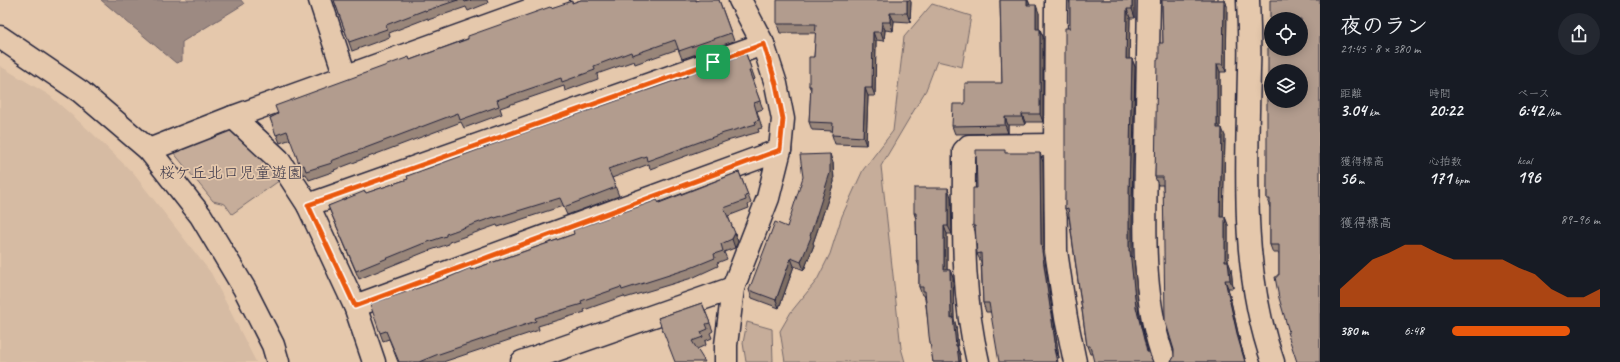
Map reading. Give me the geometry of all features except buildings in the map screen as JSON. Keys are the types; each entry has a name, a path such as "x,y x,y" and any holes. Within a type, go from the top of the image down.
{"street":[{"path":"320,0 345,76"},
{"path":"150,150 233,117 512,18 558,0"},
{"path":"726,362 726,345 733,288 768,198 780,150 783,119 776,84 764,44 740,0"},
{"path":"1056,0 1056,251 1066,318 1075,362"},
{"path":"1149,0 1145,231 1148,293 1159,346 1165,362"},
{"path":"1248,0 1249,67 1247,152 1249,237 1255,295 1273,362"},
{"path":"0,37 81,92 150,150 201,216 244,288 273,345 278,362"},
{"path":"308,205 764,44"},
{"path":"233,117 278,159 308,205 355,306 374,362"},
{"path":"978,362 971,334 963,260 964,151 969,146 1055,145"},
{"path":"355,306 780,150"},
{"path":"522,362 552,358 733,288"}],"shaded area":[{"path":"101,0 241,0 244,4 182,42 182,61 176,63"},
{"path":"0,66 49,95 92,133 133,173 211,273 256,362 0,362"}],"green space":[{"path":"932,4 971,16 962,67 937,61 926,90 881,166 901,348 905,362 785,362 780,331 791,312 817,280 830,254 842,216 863,170 893,131 904,37"},
{"name":"桜ケ丘北口児童遊園","path":"233,128 283,178 232,214 225,204 213,201 173,152"},
{"path":"747,322 772,329 773,362 746,362 743,343"}],"route":[{"path":"764,44 776,84 783,119 780,150 355,306 308,205 713,62 764,44"}]}
